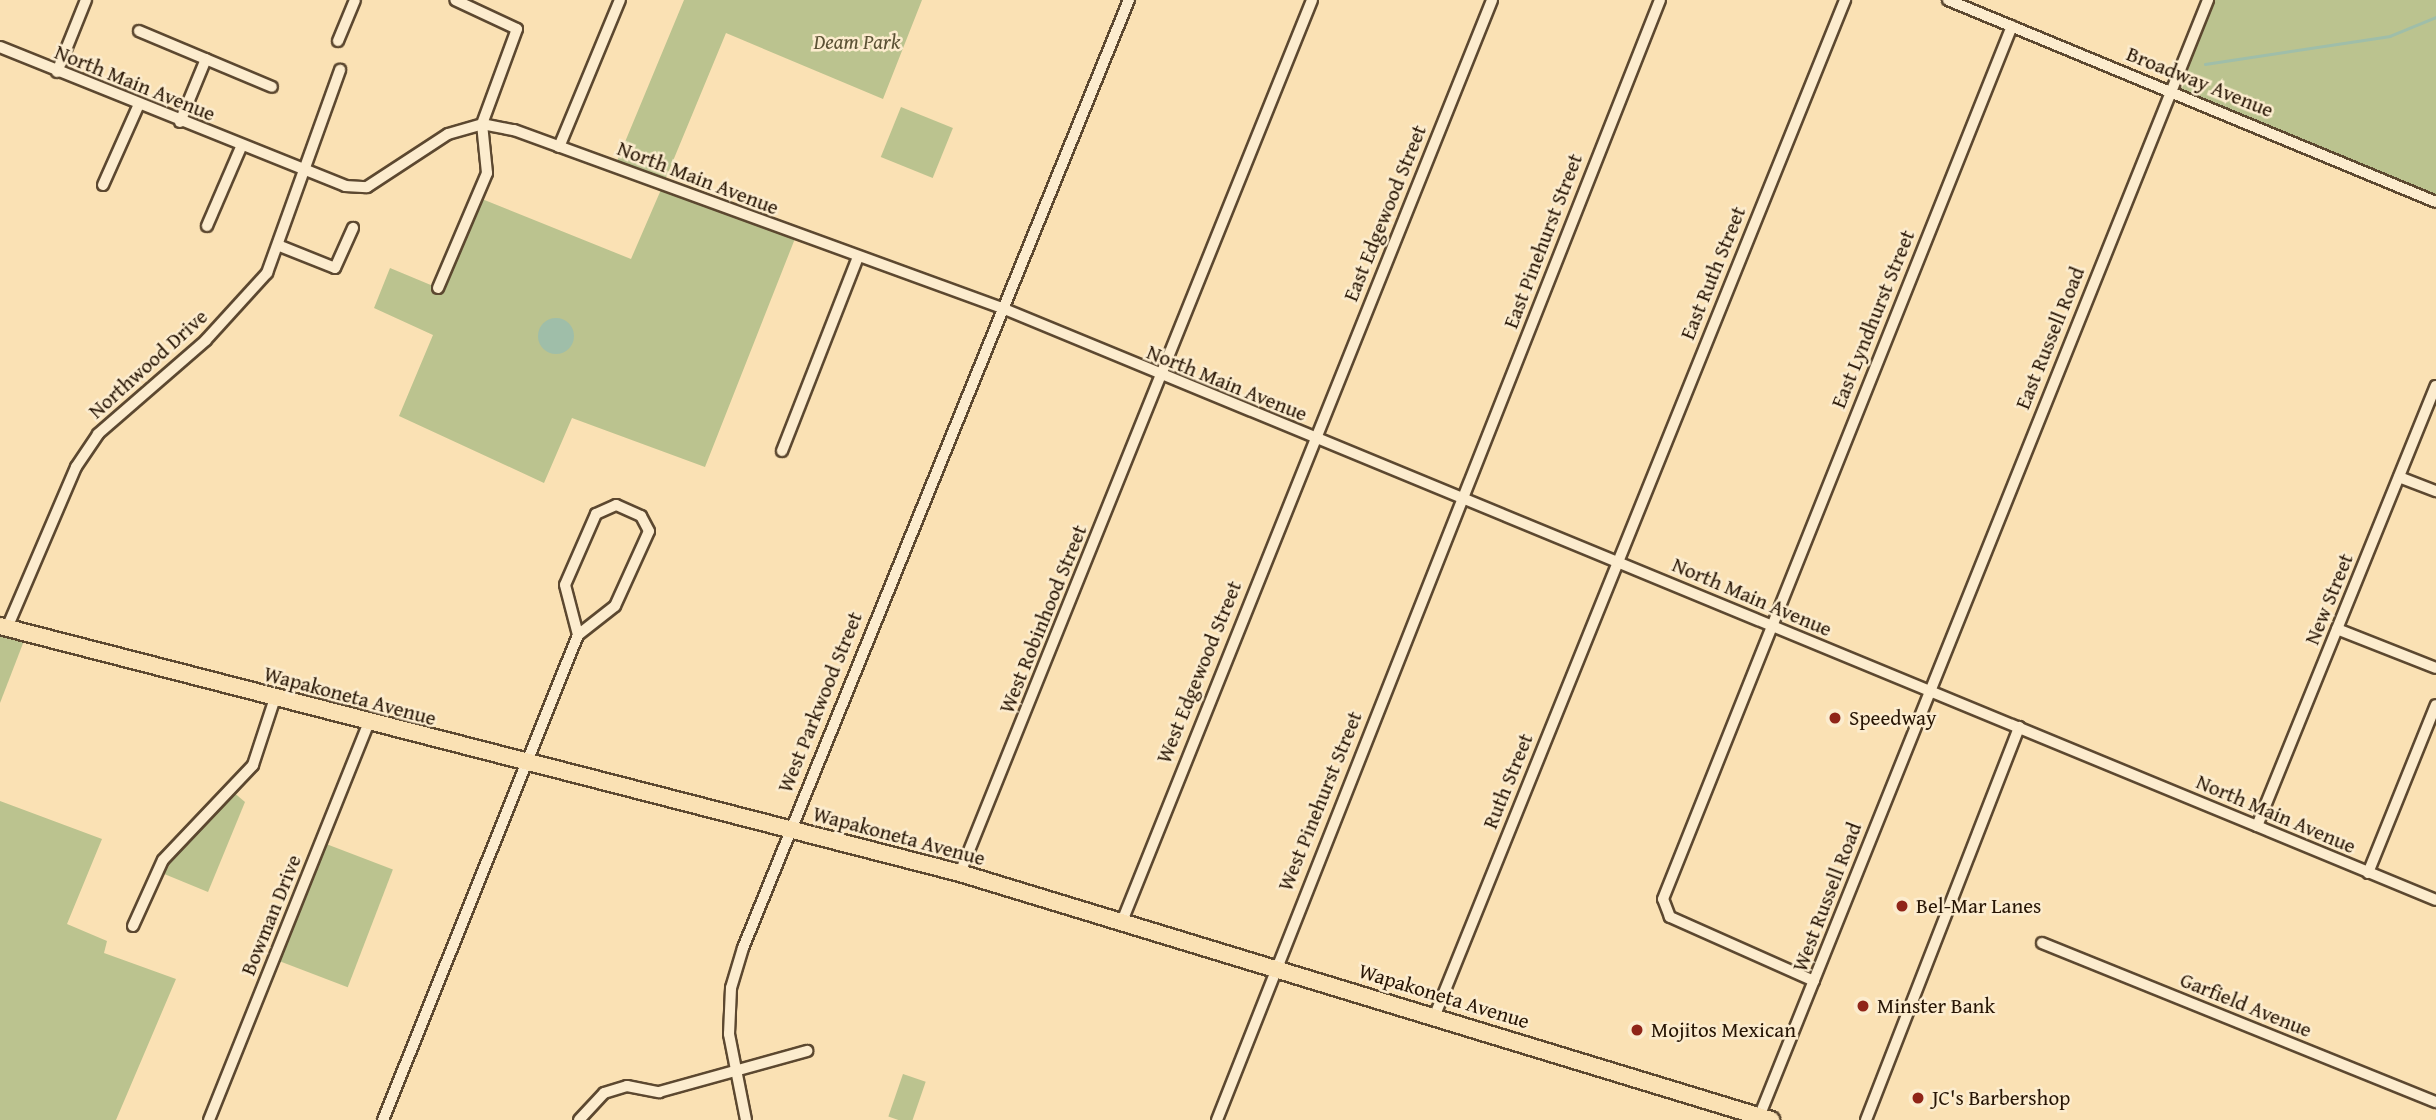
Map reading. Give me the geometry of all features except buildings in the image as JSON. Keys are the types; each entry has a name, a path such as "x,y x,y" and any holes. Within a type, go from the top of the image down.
{"main road":[{"name":"Wapakoneta Avenue","path":"3,627 368,724 960,873 1123,919 1765,1118"}],"street":[{"path":"57,72 86,0"},
{"path":"338,41 355,0"},
{"path":"438,288 487,173 482,124 517,29 455,0"},
{"path":"559,147 620,0"},
{"name":"West Parkwood Street","path":"746,1120 729,1034 731,988 789,829 1129,0"},
{"name":"West Robinhood Street","path":"960,873 1162,379 1312,0"},
{"name":"East Edgewood Street","path":"1314,440 1492,0"},
{"name":"East Pinehurst Street","path":"1463,497 1660,0"},
{"name":"East Ruth Street","path":"1616,562 1845,0"},
{"name":"Broadway Avenue","path":"1948,0 2436,202"},
{"name":"East Russell Road","path":"1928,690 2208,0"},
{"name":"East Lyndhurst Street","path":"1814,981 1668,911 1664,899 1770,626 2012,26"},
{"path":"139,31 272,87"},
{"name":"North Main Avenue","path":"0,47 301,172 367,187 448,134 482,124 559,147 1002,308 1162,379 1463,497 2436,900"},
{"path":"180,122 206,59"},
{"name":"Northwood Drive","path":"3,627 75,467 99,434 251,296 280,246 301,172 340,70"},
{"path":"103,185 139,104"},
{"path":"207,226 241,147"},
{"path":"280,246 335,268 353,228"},
{"path":"782,452 858,257"},
{"name":"New Street","path":"2257,827 2436,386"},
{"name":"West Edgewood Street","path":"1123,919 1314,440"},
{"path":"2399,477 2436,491"},
{"name":"West Pinehurst Street","path":"1217,1120 1463,497"},
{"path":"383,1120 578,635 615,606 649,531 641,516 616,505 596,514 565,585 578,635"},
{"name":"Ruth Street","path":"1435,1015 1616,562"},
{"path":"2337,629 2436,668"},
{"name":"West Russell Road","path":"1765,1118 1814,981 1928,690"},
{"path":"133,926 163,860 253,765 275,698"},
{"path":"2368,873 2436,705"},
{"name":"Bowman Drive","path":"209,1120 368,724"},
{"path":"1866,1120 2019,727"},
{"name":"Garfield Avenue","path":"2042,943 2436,1102"},
{"path":"579,1120 604,1093 627,1086 659,1092 807,1051"}],"green space":[{"name":"Deam Park","path":"684,0 922,0 883,99 726,33 663,185 615,166"},
{"path":"2208,0 2436,0 2436,202 2170,91"},
{"path":"901,107 953,128 933,178 881,157"},
{"path":"663,185 796,236 705,467 572,418 544,483 399,416 433,335 374,308 390,268 438,288 477,197 631,259"},
{"path":"0,626 27,633 0,703"},
{"path":"232,791 245,802 208,892 157,871"},
{"path":"0,801 102,839 67,924 107,941 104,953 176,979 116,1120 0,1120"},
{"path":"321,842 393,870 348,987 276,960"},
{"path":"903,1074 926,1082 913,1120 888,1117"}],"shaded area":[{"path":"556,318 569,323 574,336 569,349 556,354 543,349 538,336 543,323"}],"waterway":[{"path":"2205,64 2390,36 2436,17"}],"place":[{"name":"Speedway","path":"1835,718"},
{"name":"Bel-Mar Lanes","path":"1902,906"},
{"name":"Minster Bank","path":"1863,1006"},
{"name":"Mojitos Mexican","path":"1637,1030"},
{"name":"JC's Barbershop","path":"1918,1098"}]}
